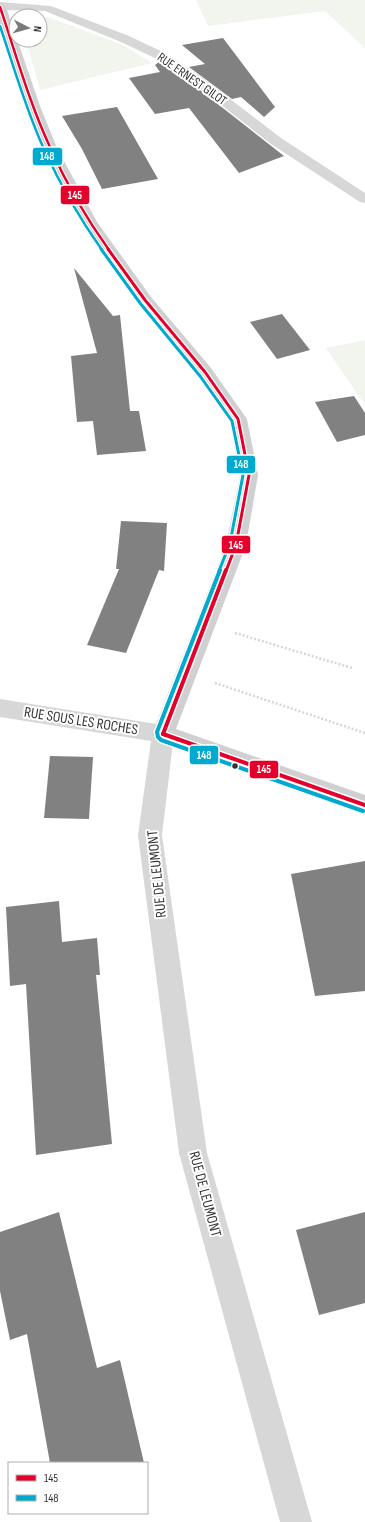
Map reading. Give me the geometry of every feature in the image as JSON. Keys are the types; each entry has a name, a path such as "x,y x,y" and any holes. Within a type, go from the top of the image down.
{"street":[{"name":"RUE ERNEST GILOT","path":"0,7 47,8 125,39 163,57 196,79 276,141 365,199"},
{"name":"RUE DE LEUMONT","path":"0,7 36,113 50,148 90,223 145,300 205,372 238,419 248,475 236,545 163,734 150,835 193,1153 296,1522"},
{"name":"RUE SOUS LES ROCHES","path":"0,708 163,734"},
{"path":"163,734 365,805"}],"path":[{"path":"206,624 352,668"},
{"path":"186,673 365,733"}],"shaded area":[{"path":"196,0 365,0 365,48 325,11 208,26"},
{"path":"48,17 123,45 152,63 40,90 28,48 48,48"},
{"path":"365,340 365,405 326,348"}],"building":[{"path":"223,38 275,107 264,117 241,97 232,99 189,67 205,64 182,45"},
{"path":"159,62 191,83 284,156 239,173 189,108 155,114 129,78 160,72 155,65"},
{"path":"117,107 158,179 102,189 82,149 62,116"},
{"path":"74,268 113,316 120,315 130,411 139,411 146,451 97,455 93,421 77,422 71,356 97,353"},
{"path":"282,314 310,350 277,359 250,322"},
{"path":"354,396 365,413 365,435 337,442 315,402"},
{"path":"121,521 167,523 164,571 159,570 126,653 87,645 119,569 116,569"},
{"path":"50,756 93,757 89,819 44,818"},
{"path":"365,861 365,991 315,996 291,874"},
{"path":"59,901 62,942 97,938 100,975 96,975 112,1144 36,1155 26,984 10,986 6,907"},
{"path":"59,1212 97,1368 120,1360 144,1462 50,1462 27,1334 10,1340 0,1291 0,1232"},
{"path":"365,1212 365,1303 319,1315 296,1230"}],"transit line":[{"name":"145","path":"0,7 33,106 50,148 90,223 145,300 205,372 238,419 249,475 236,545 163,734"},
{"name":"148","path":"0,26 27,108 44,150 85,226 140,303 200,376 232,421 243,475 230,543 157,732 158,737 161,740 363,811"},
{"name":"145","path":"163,734 365,805"}]}
